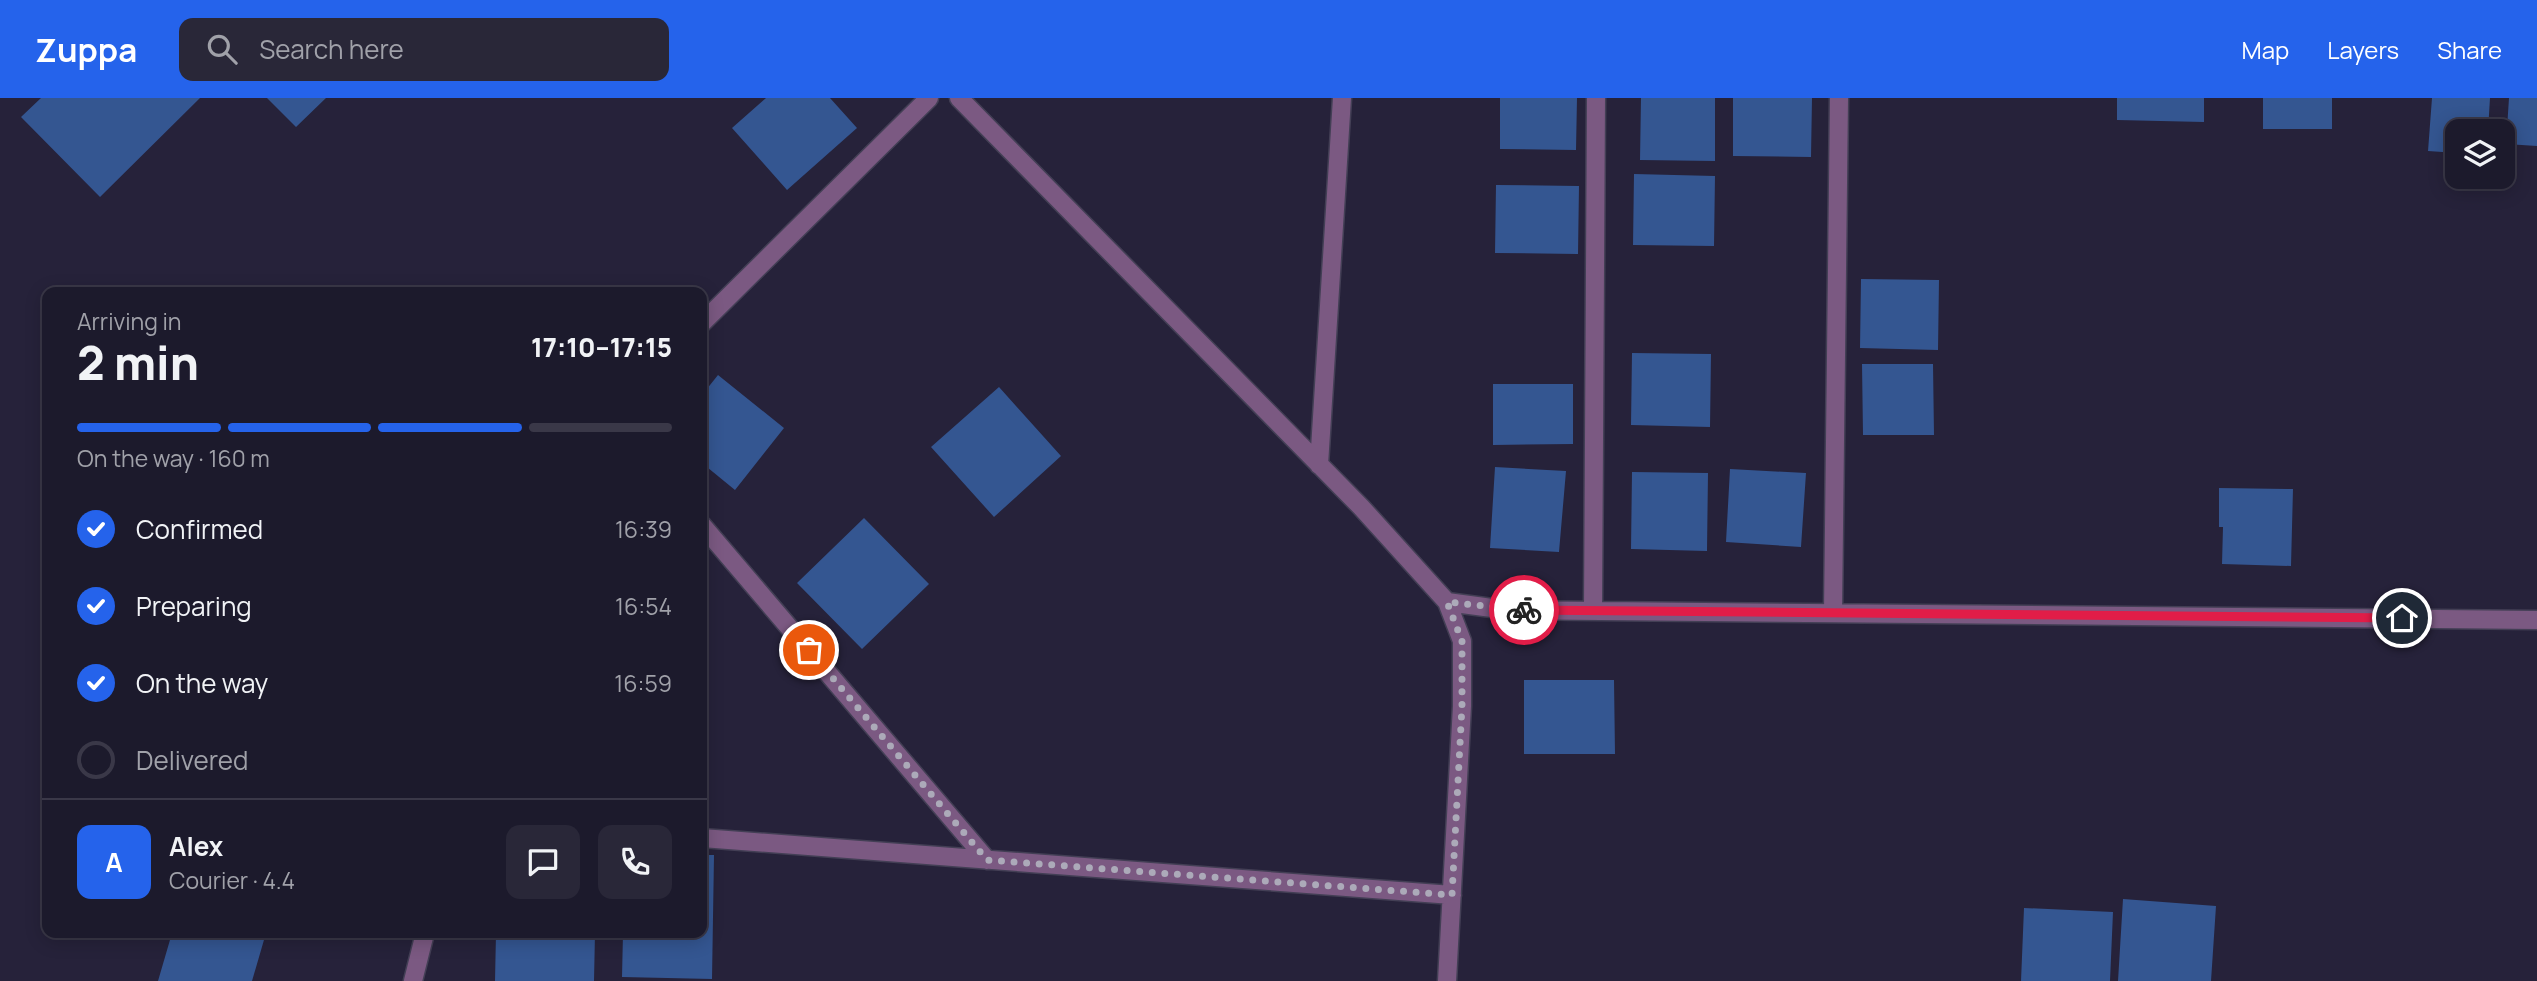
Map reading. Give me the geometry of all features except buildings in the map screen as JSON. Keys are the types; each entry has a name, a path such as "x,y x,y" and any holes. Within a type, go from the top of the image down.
{"street":[{"path":"707,318 929,98"},
{"path":"959,98 1319,465 1447,602 1462,641 1462,706 1447,981"},
{"path":"1319,465 1342,98"},
{"path":"1593,611 1596,98"},
{"path":"1833,613 1839,98"},
{"path":"707,531 987,860"},
{"path":"1447,602 1507,610 2537,620"},
{"path":"707,838 1452,895"},
{"path":"413,981 424,938"}],"way so far":[{"path":"809,650 987,860 1452,895 1462,706 1462,641 1447,602 1524,610"}],"route":[{"path":"1524,610 2402,618"}]}
